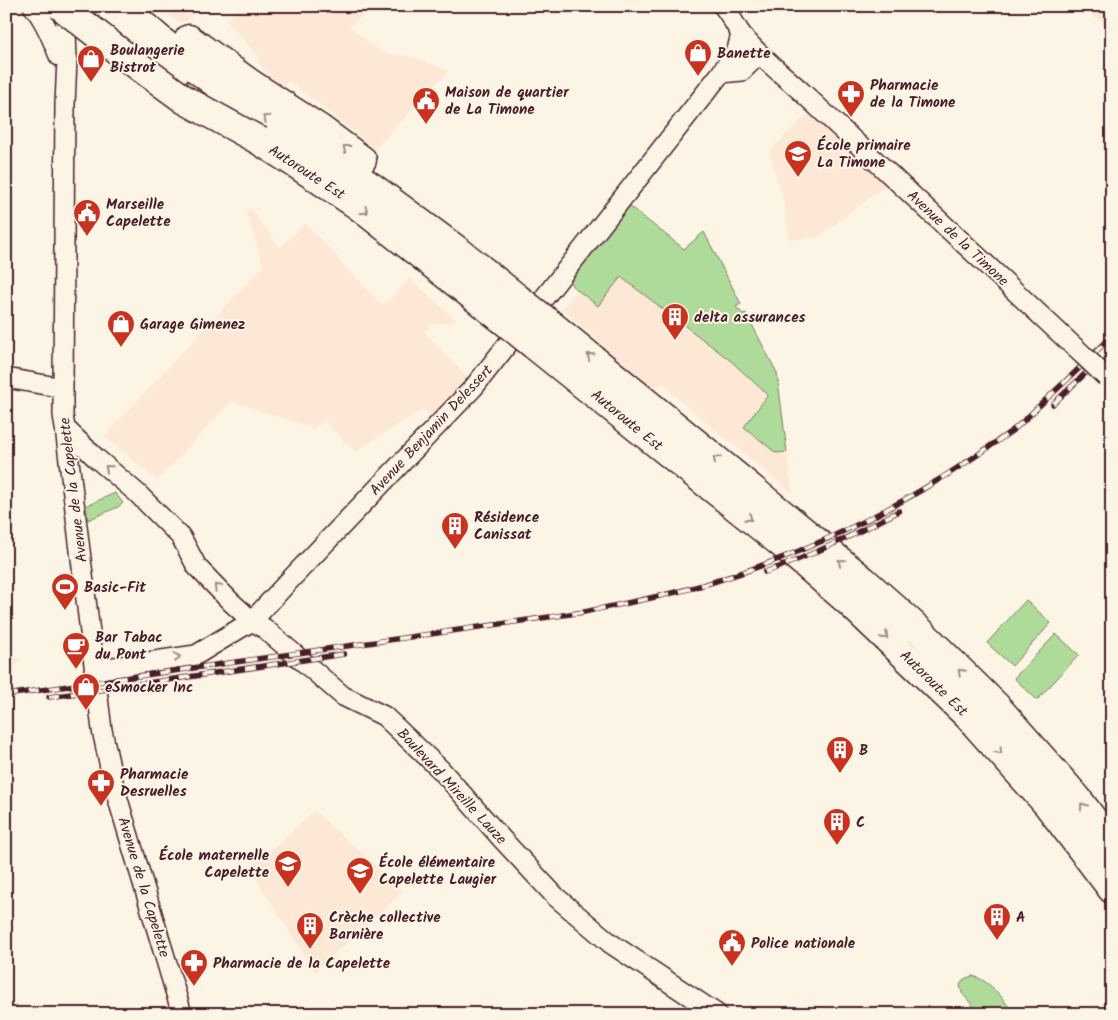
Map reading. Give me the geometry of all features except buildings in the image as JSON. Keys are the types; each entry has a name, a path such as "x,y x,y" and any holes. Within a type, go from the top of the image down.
{"highway":[{"name":"Autoroute Est","path":"90,6 160,67 260,141 301,154 374,188 461,253 510,308 534,345 781,544 849,602 967,715 1048,805 1112,889"},
{"name":"Autoroute Est","path":"121,6 173,51 226,91 301,154 360,207 510,308 550,323 856,574 921,632 996,706 1078,798 1112,845"},
{"path":"134,6 226,91"},
{"path":"54,11 126,57 185,100 260,141"},
{"path":"189,40 251,84 320,128 413,198 461,253"}],"street":[{"name":"Avenue de la Timone","path":"722,6 732,18 739,42 759,54 787,79 1109,380"},
{"name":"Avenue de la Capelette","path":"54,11 65,104"},
{"name":"Avenue de la Capelette","path":"54,11 67,59 63,415 94,670 102,730 114,786 182,1014"},
{"name":"Avenue Benjamin Delessert","path":"94,670 196,654 252,621 474,387 721,73 739,42"},
{"path":"721,73 742,71 759,54"},
{"path":"6,378 63,388"},
{"name":"Boulevard Mireille Lauze","path":"65,428 137,493 181,537 197,567 231,602 343,696 384,716 442,770 501,838 556,897 610,943 717,1014"}],"shaded area":[{"path":"161,6 202,6 184,23 175,21"},
{"path":"241,6 372,6 350,27 381,52 414,57 448,71 375,149 289,81 280,90 257,61 259,58 227,20"},
{"path":"1075,6 1112,6 1112,28 1094,17"},
{"path":"809,113 886,185 817,238 789,239 784,205 769,151"},
{"path":"251,208 280,248 305,223 382,305 410,278 457,321 431,325 424,332 467,377 431,416 423,409 355,452 323,421 314,429 232,401 157,481 104,436 263,266 249,220 244,213"},
{"path":"621,277 731,361 768,395 775,453 787,452 793,494 681,402 662,383 654,390 641,381 562,308 577,291 598,306"},
{"path":"6,653 21,660 10,674 6,674"},
{"name":"École élémentaire Capelette Laugier","path":"314,811 404,891 315,972 251,871 252,865"}],"green space":[{"path":"629,206 684,249 704,232 741,304 736,307 743,314 746,313 777,373 787,452 776,453 744,427 768,395 731,361 621,277 598,306 572,286 572,278"},
{"path":"115,493 123,503 88,520 86,506"},
{"path":"1026,600 1051,623 1012,666 987,643"},
{"path":"1056,634 1079,655 1037,700 1014,678"},
{"path":"972,976 990,985 1013,1014 980,1014 962,993 960,985 964,979"}],"railway":[{"path":"6,695 584,612 665,595 713,582 753,569 831,537 907,498 943,477 1016,427 1112,336"},
{"path":"1053,404 1089,370"},
{"path":"765,572 816,552 899,511"},
{"path":"49,697 344,654"}],"place":[{"name":"Banette","path":"698,77"},
{"name":"Boulangerie Bistrot","path":"91,83"},
{"name":"Pharmacie de la Timone","path":"851,118"},
{"name":"Maison de quartier de La Timone","path":"426,125"},
{"name":"École primaire La Timone","path":"798,178"},
{"name":"Marseille Capelette","path":"87,237"},
{"name":"delta assurances","path":"675,341"},
{"name":"Garage Gimenez","path":"121,348"},
{"name":"Résidence Canissat","path":"455,550"},
{"name":"Basic-Fit","path":"65,611"},
{"name":"Bar Tabac du Pont","path":"76,670"},
{"name":"eSmocker Inc","path":"86,711"},
{"name":"B","path":"840,774"},
{"name":"Pharmacie Desruelles","path":"101,807"},
{"name":"C","path":"837,846"},
{"name":"École maternelle Capelette","path":"288,888"},
{"name":"École élémentaire Capelette Laugier","path":"360,895"},
{"name":"A","path":"997,941"},
{"name":"Crèche collective Barnière","path":"310,950"},
{"name":"Police nationale","path":"732,967"},
{"name":"Pharmacie de la Capelette","path":"194,987"}]}
